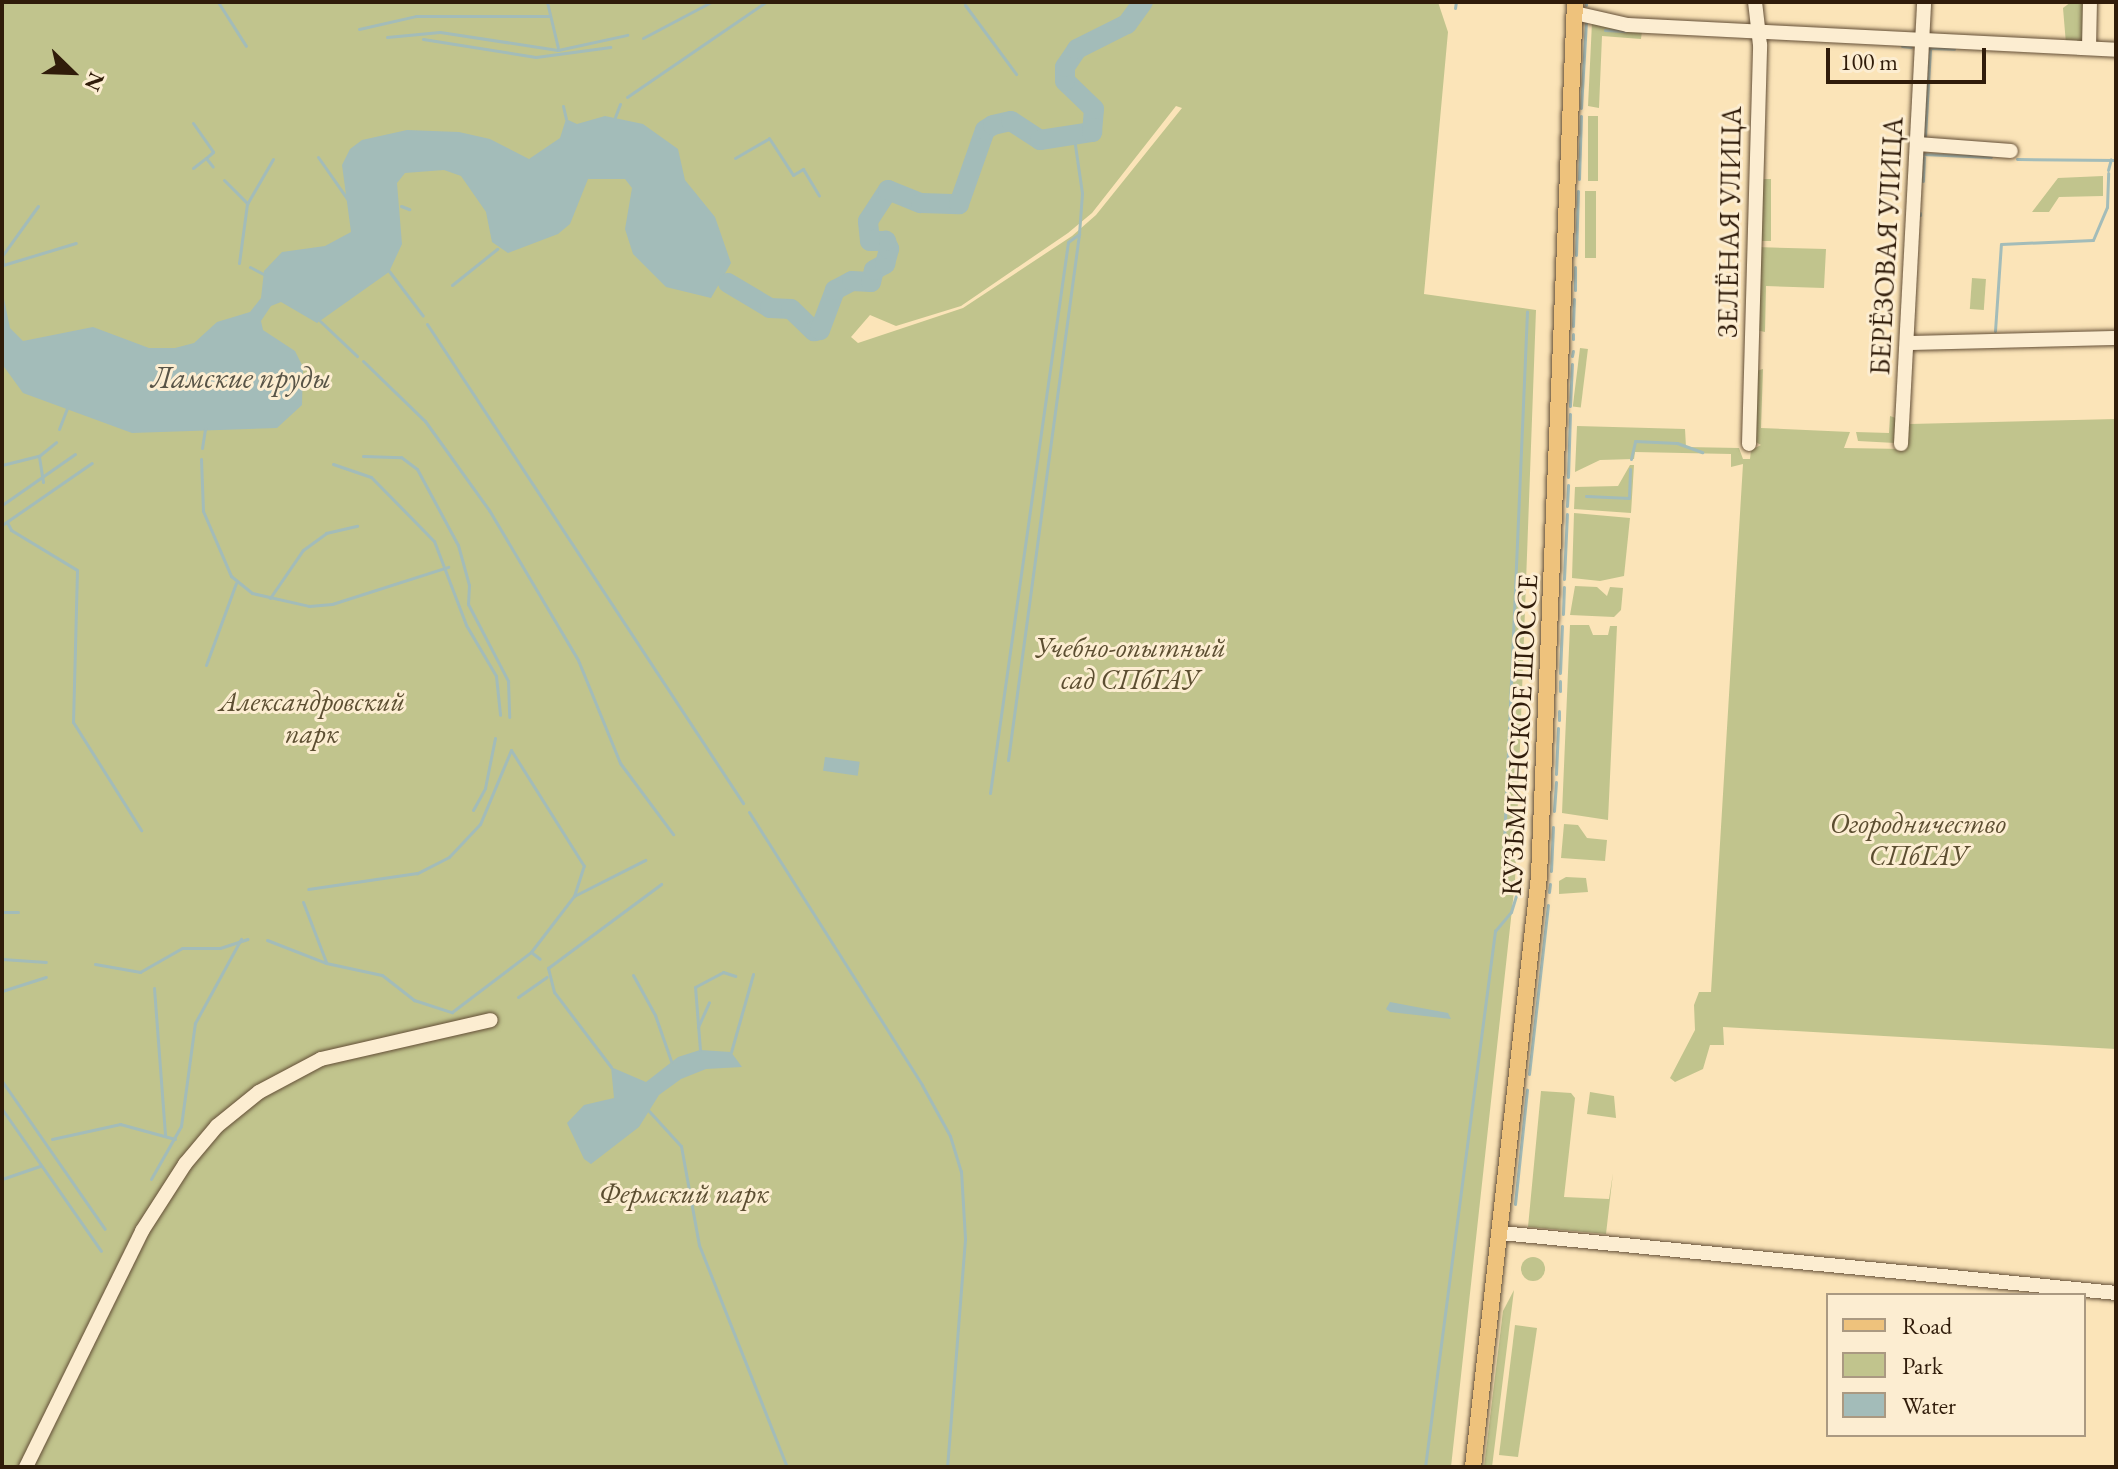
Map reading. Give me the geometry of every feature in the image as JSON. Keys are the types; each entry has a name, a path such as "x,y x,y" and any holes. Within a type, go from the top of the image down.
{"main road":[{"name":"КУЗЬМИНСКОЕ ШОССЕ","path":"1473,1467 1501,1233 1542,833 1575,7"}],"street":[{"name":"ЗЕЛЁНАЯ УЛИЦА","path":"1749,444 1759,31 1755,2"},
{"name":"БЕРЁЗОВАЯ УЛИЦА","path":"1901,444 1924,2"},
{"path":"2089,48 2090,2"},
{"path":"1575,7 1628,25 2116,50"},
{"path":"1918,144 2011,151"},
{"path":"1908,343 2116,338"},
{"path":"26,1467 142,1231 185,1164 217,1126 259,1092 321,1059 491,1020"},
{"path":"1501,1233 2116,1293"}],"green space":[{"path":"2,2 1438,2 1448,32 1424,294 1536,310 1515,882 1451,1467 30,1467 147,1233 178,1181 217,1134 294,1066 170,1175 143,1217 19,1467 2,1467","holes":["1176,106 1182,108 1096,215 1072,236 963,308 858,343 851,337 870,315 896,326 961,306 1068,233 1092,213"]},
{"path":"2071,2 2088,2 2082,42 2066,44 2063,8"},
{"path":"1592,22 1642,31 1641,39 1602,36 1599,108 1588,106"},
{"path":"1588,116 1598,116 1598,181 1588,181"},
{"path":"2103,176 2103,196 2059,197 2049,212 2032,212 2058,178"},
{"path":"1762,179 1771,179 1771,241 1762,241"},
{"path":"1585,191 1596,191 1596,258 1585,258"},
{"path":"1756,247 1826,249 1824,288 1766,286 1765,332 1756,330"},
{"path":"1972,278 1986,279 1984,310 1970,309"},
{"path":"1580,348 1588,349 1581,408 1573,407"},
{"name":"Огородничество СПбГАУ","path":"1763,369 1761,428 1850,432 1844,448 1904,449 1907,414 1910,424 2116,419 2116,1049 1723,1027 1724,1045 1710,1045 1703,1069 1675,1082 1670,1078 1695,1030 1694,1005 1699,992 1711,992 1743,464 1731,467 1731,454 1635,452 1634,459 1600,460 1575,472 1577,426 1685,429 1686,447 1739,448 1743,459 1750,459 1751,450 1761,445 1754,441 1756,371"},
{"path":"1890,416 1896,418 1895,443 1858,441 1856,432 1889,433"},
{"path":"1630,465 1634,465 1631,513 1574,509 1575,487 1618,486"},
{"path":"1574,513 1630,518 1624,576 1600,581 1572,578"},
{"path":"1575,586 1597,587 1607,596 1610,587 1623,588 1621,610 1614,617 1570,615"},
{"path":"1570,625 1589,625 1593,635 1608,635 1610,626 1617,626 1608,820 1562,813"},
{"path":"1564,824 1578,825 1587,838 1607,840 1605,861 1561,858"},
{"path":"1566,877 1586,878 1588,892 1559,894 1559,881"},
{"path":"1541,1091 1571,1093 1575,1098 1564,1197 1609,1199 1613,1173 1606,1234 1528,1227"},
{"path":"1590,1092 1614,1096 1616,1118 1587,1114"},
{"path":"1533,1257 1544,1264 1545,1269 1538,1280 1533,1281 1522,1274 1521,1269 1528,1258"},
{"path":"1514,1290 1492,1467 1484,1467 1503,1311"},
{"path":"1515,1325 1537,1328 1518,1457 1499,1455"}],"water":[{"name":"Ламские пруды","path":"605,116 643,124 678,149 685,180 715,217 731,263 711,298 666,287 633,254 625,229 632,188 625,179 588,179 570,224 558,234 508,253 492,242 486,212 461,176 444,170 405,173 397,183 402,244 389,272 317,323 281,302 271,306 261,321 263,330 295,351 303,367 302,405 277,428 132,433 23,393 2,364 2,289 10,328 23,341 93,327 149,348 175,348 194,343 217,322 250,312 261,298 264,271 282,252 325,246 351,232 342,165 350,149 362,140 407,130 459,132 490,139 529,159 560,138 566,119 577,124"},
{"path":"825,757 860,762 858,776 823,771"},
{"path":"1390,1002 1448,1013 1451,1019 1390,1012 1386,1009"},
{"path":"700,1050 731,1052 742,1067 706,1069 681,1079 659,1095 639,1127 591,1164 584,1159 567,1123 584,1105 614,1098 611,1067 646,1082 678,1057"}],"waterway":[{"path":"218,2 246,46"},
{"path":"547,2 558,48"},
{"path":"643,38 711,2"},
{"path":"627,97 766,2"},
{"path":"728,283 770,308 791,309 814,331 820,330 835,290 852,281 871,282 874,270 885,264 889,249 886,241 870,241 868,221 888,190 921,203 959,204 985,130 993,125 1011,121 1040,140 1092,132 1094,109 1065,81 1065,67 1077,49 1127,24 1143,2"},
{"path":"1455,8 1456,2"},
{"path":"965,5 1016,74"},
{"path":"359,29 416,16 549,16"},
{"path":"1581,108 1586,20"},
{"path":"1605,30 1625,31"},
{"path":"387,37 440,32 558,50 627,35"},
{"path":"423,39 536,57 610,47"},
{"path":"1902,46 1911,47"},
{"path":"1929,48 1954,49"},
{"path":"1925,136 1930,48"},
{"path":"615,117 620,104"},
{"path":"563,106 566,119"},
{"path":"1579,179 1581,116"},
{"path":"193,123 213,152 206,158 213,167"},
{"path":"735,158 769,138 793,175 803,169 819,196"},
{"path":"1008,760 1079,234 1082,193 1074,138"},
{"path":"1923,154 1991,157"},
{"path":"318,157 348,200"},
{"path":"1923,181 1924,157"},
{"path":"193,168 206,158"},
{"path":"239,263 247,204 273,159"},
{"path":"2017,159 2116,160"},
{"path":"2108,170 2111,159"},
{"path":"1995,331 2001,244 2093,240 2107,207 2108,173"},
{"path":"224,180 247,203"},
{"path":"1576,255 1578,191"},
{"path":"38,206 2,256 3,265 76,243"},
{"path":"401,206 409,209"},
{"path":"990,793 1068,242 1079,234"},
{"path":"452,285 497,249"},
{"path":"250,267 263,274"},
{"path":"1575,267 1575,290"},
{"path":"389,271 423,316"},
{"path":"1573,326 1574,299"},
{"path":"1503,866 1527,312"},
{"path":"320,321 357,356"},
{"path":"427,324 743,803"},
{"path":"1573,334 1573,339"},
{"path":"1572,356 1573,351"},
{"path":"363,361 425,421 489,510 578,660 620,763 673,834"},
{"path":"1570,406 1572,364"},
{"path":"59,429 67,408"},
{"path":"1568,477 1570,414"},
{"path":"202,448 205,428"},
{"path":"1631,459 1635,441 1677,443 1702,452"},
{"path":"43,482 39,456 56,442"},
{"path":"2,505 75,454"},
{"path":"2,465 39,456"},
{"path":"363,456 401,457 417,469 458,545 469,585 468,604 508,681 509,717"},
{"path":"201,459 203,511 231,576 252,593 309,606 332,604 448,567"},
{"path":"2,525 92,463"},
{"path":"333,464 371,477 434,541 466,625 496,676 500,715"},
{"path":"1586,496 1629,498 1630,469"},
{"path":"1567,506 1568,485"},
{"path":"1564,579 1567,514"},
{"path":"7,522 11,530 77,570 73,722 141,830"},
{"path":"270,598 303,550 326,533 357,526"},
{"path":"206,665 236,583"},
{"path":"1563,614 1564,587"},
{"path":"1560,673 1562,626"},
{"path":"1560,681 1560,691"},
{"path":"1559,711 1559,720"},
{"path":"1556,774 1558,728"},
{"path":"473,810 485,788 495,738"},
{"path":"267,940 326,963 382,975 414,1000 452,1012 531,952 574,896 584,866 511,750 480,824 449,857 417,873 308,889"},
{"path":"1554,811 1556,782"},
{"path":"749,812 922,1085 950,1136 961,1171 965,1239 947,1467"},
{"path":"1551,871 1553,827"},
{"path":"574,896 645,860"},
{"path":"611,1067 554,992 548,968 661,884"},
{"path":"1549,892 1550,884"},
{"path":"1425,1467 1495,931 1511,912 1516,896"},
{"path":"303,902 326,962"},
{"path":"1529,1074 1548,905"},
{"path":"2,912 18,912"},
{"path":"151,1179 181,1126 195,1023 241,939"},
{"path":"95,964 140,972 182,948 220,948 248,939"},
{"path":"531,952 540,959"},
{"path":"2,959 46,962"},
{"path":"700,1050 695,987 723,972 735,976"},
{"path":"731,1052 753,974"},
{"path":"633,975 655,1015 671,1061"},
{"path":"2,991 46,977"},
{"path":"518,997 547,977"},
{"path":"154,988 165,1136"},
{"path":"698,1027 709,1002"},
{"path":"2,1081 105,1229"},
{"path":"1515,1204 1527,1090"},
{"path":"2,1109 101,1251"},
{"path":"649,1111 681,1146 699,1245 787,1467"},
{"path":"52,1139 120,1124 175,1139"},
{"path":"2,1179 40,1166"}],"park label":[{"name":"Учебно-опытный сад СПбГАУ","path":"1130,663"},
{"name":"Александровский парк","path":"312,717"},
{"name":"Фермский парк","path":"684,1193"}]}
